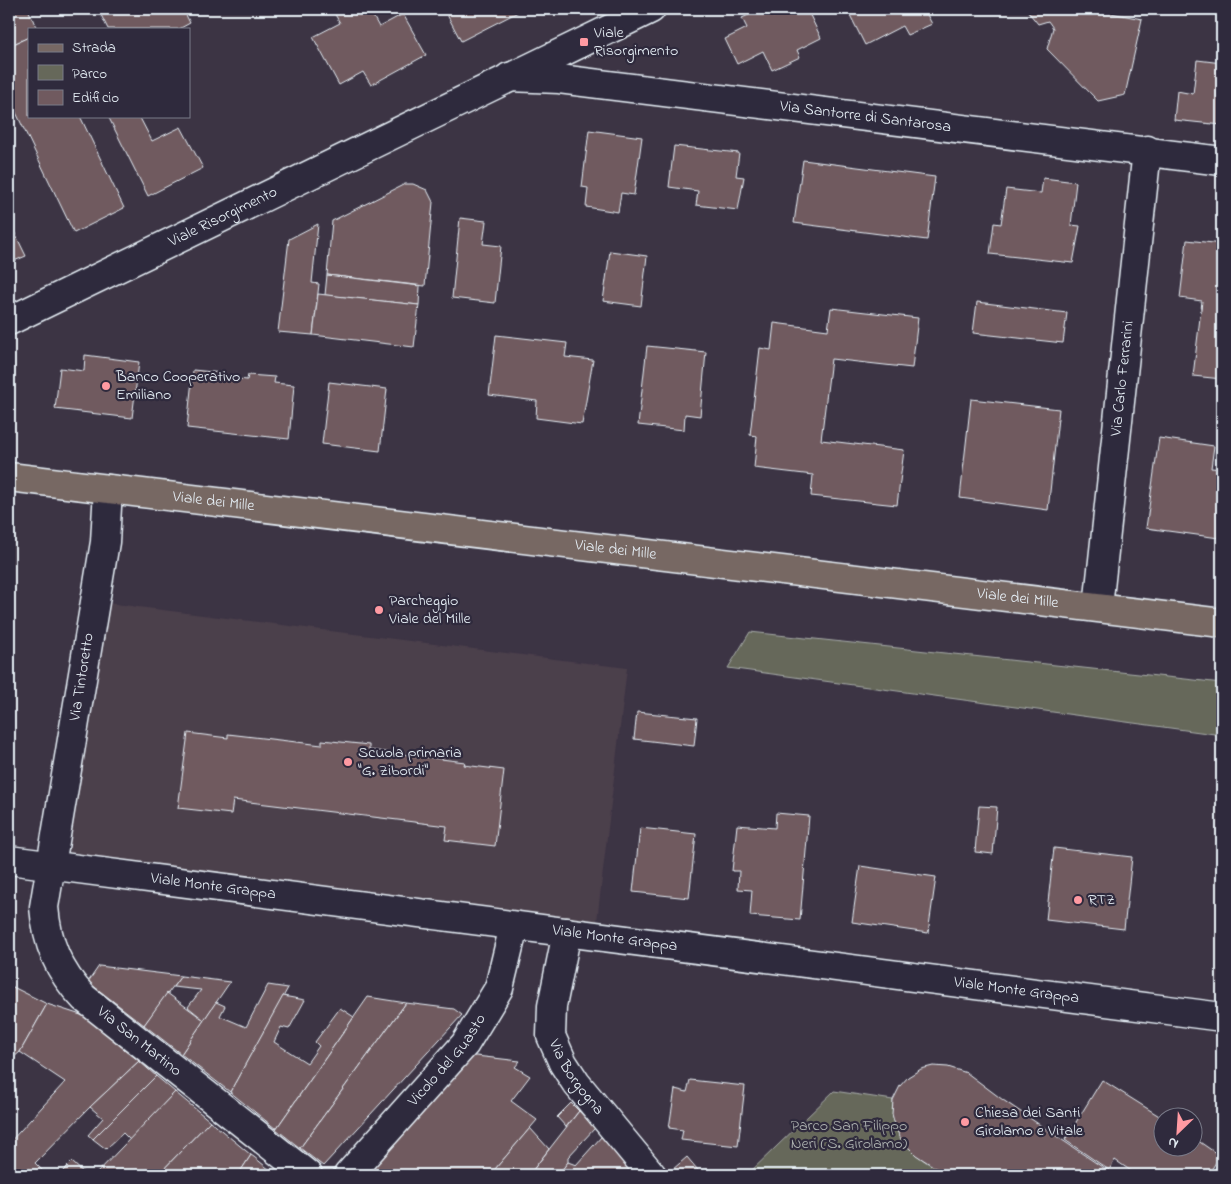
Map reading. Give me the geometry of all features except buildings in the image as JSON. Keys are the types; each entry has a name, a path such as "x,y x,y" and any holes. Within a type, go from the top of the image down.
{"main road":[{"name":"Viale dei Mille","path":"9,477 1222,623"}],"street":[{"name":"Viale Risorgimento","path":"9,321 651,9"},
{"name":"Via Santorre di Santarosa","path":"509,77 559,79 1147,150 1222,161"},
{"name":"Via Carlo Ferrarini","path":"1098,607 1147,150"},
{"name":"Via Tintoretto","path":"51,865 105,542 108,489"},
{"name":"Viale Monte Grappa","path":"11,863 51,865 1222,1017"},
{"name":"Via San Martino","path":"51,865 44,906 45,924 55,956 70,984 84,998 308,1175"},
{"name":"Vicolo del Guasto","path":"348,1175 465,1044 499,988 514,926"},
{"name":"Via Borgogna","path":"567,932 552,1006 552,1036 556,1049 576,1083 652,1175"}],"shaded area":[{"name":"Scuola primaria \"G. Zibordi\"","path":"99,602 627,668 597,921 69,856"}],"green space":[{"path":"750,632 1222,683 1222,735 728,668"},
{"name":"Parco San Filippo Neri (S. Girolamo)","path":"834,1091 893,1100 893,1115 896,1127 907,1146 925,1161 947,1175 747,1175"}],"place":[{"name":"Viale Risorgimento","path":"584,42"},
{"name":"Banco Cooperativo Emiliano","path":"106,386"},
{"name":"Parcheggio Viale del Mille","path":"379,610"},
{"name":"Scuola primaria \"G. Zibordi\"","path":"348,762"},
{"name":"RTZ","path":"1078,900"},
{"name":"Chiesa dei Santi Girolamo e Vitale","path":"965,1122"}]}
